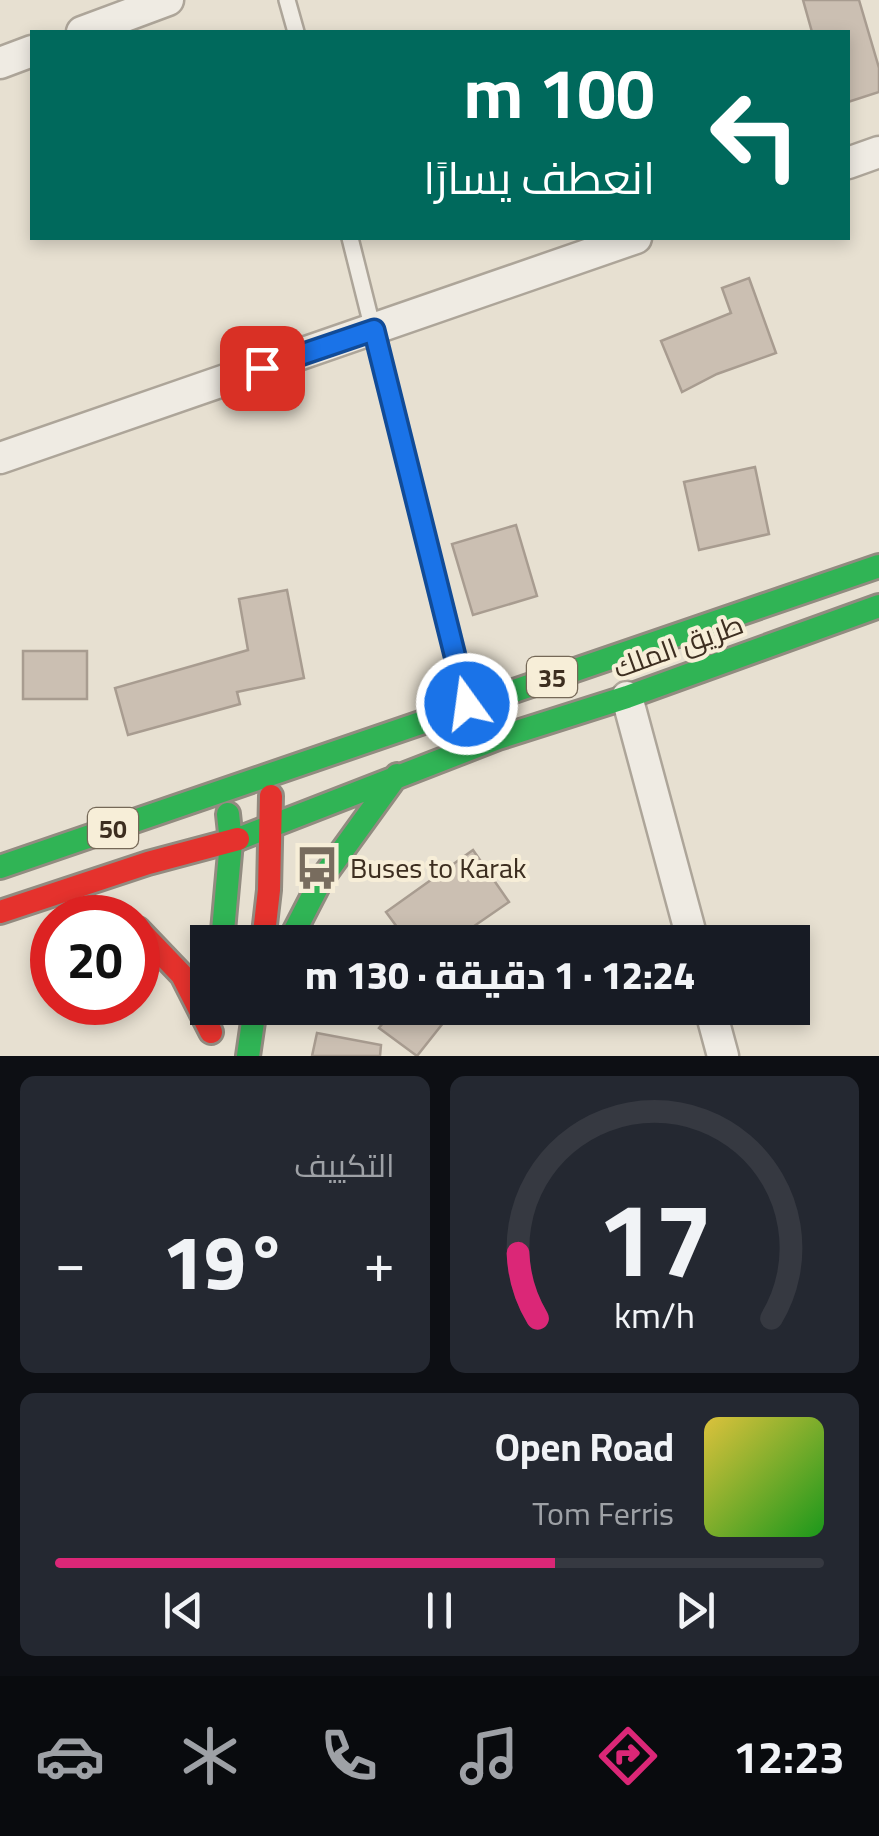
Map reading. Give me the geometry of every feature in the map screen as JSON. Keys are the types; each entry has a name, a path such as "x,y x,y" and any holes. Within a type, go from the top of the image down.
{"main road":[{"name":"طريق الملك","path":"226,790 467,704 879,566"},
{"name":"طريق الملك","path":"231,842 397,775 879,606"},
{"path":"264,925 272,825 269,773"},
{"path":"298,925 320,880 397,775"},
{"path":"224,925 231,842 226,790"},
{"name":"50","path":"0,866 226,790"},
{"name":"50","path":"0,912 148,863 231,842"},
{"path":"71,888 82,895"},
{"path":"160,946 183,973 211,1032"},
{"path":"207,1056 212,1025"}],"street":[{"path":"87,30 168,0"},
{"path":"0,64 30,52"},
{"path":"850,162 879,152"},
{"path":"0,458 630,240"},
{"path":"627,697 688,925"},
{"path":"715,1025 723,1056"}],"lane":[{"path":"287,0 295,30"},
{"path":"351,240 467,704"}],"building":[{"path":"803,0 859,0 879,68 879,92 850,101 850,30 811,30"},
{"path":"749,278 776,353 717,374 682,392 661,341 731,313 722,288"},
{"path":"755,467 769,534 699,550 684,482"},
{"path":"516,525 537,596 473,615 452,544"},
{"path":"287,590 304,678 237,692 240,704 128,735 115,688 248,650 239,599"},
{"path":"23,651 87,651 87,699 23,699"},
{"path":"473,850 509,902 476,925 396,925 386,912"},
{"path":"381,1025 442,1025 417,1056 379,1028"},
{"path":"317,1033 381,1045 380,1056 312,1056"}],"traffic: fast":[{"path":"0,867 879,566"},
{"path":"238,839 498,738 627,697 879,606"},
{"path":"298,925 321,880 397,775"},
{"path":"224,925 231,842 228,814"},
{"path":"248,1056 253,1025"}],"traffic: jam":[{"path":"265,925 271,796"},
{"path":"0,912 148,863 238,839"},
{"path":"160,952 182,975 211,1032"}],"place":[{"name":"Buses to Karak","path":"317,868"}],"route":[{"path":"262,368 374,330 467,704"}]}
